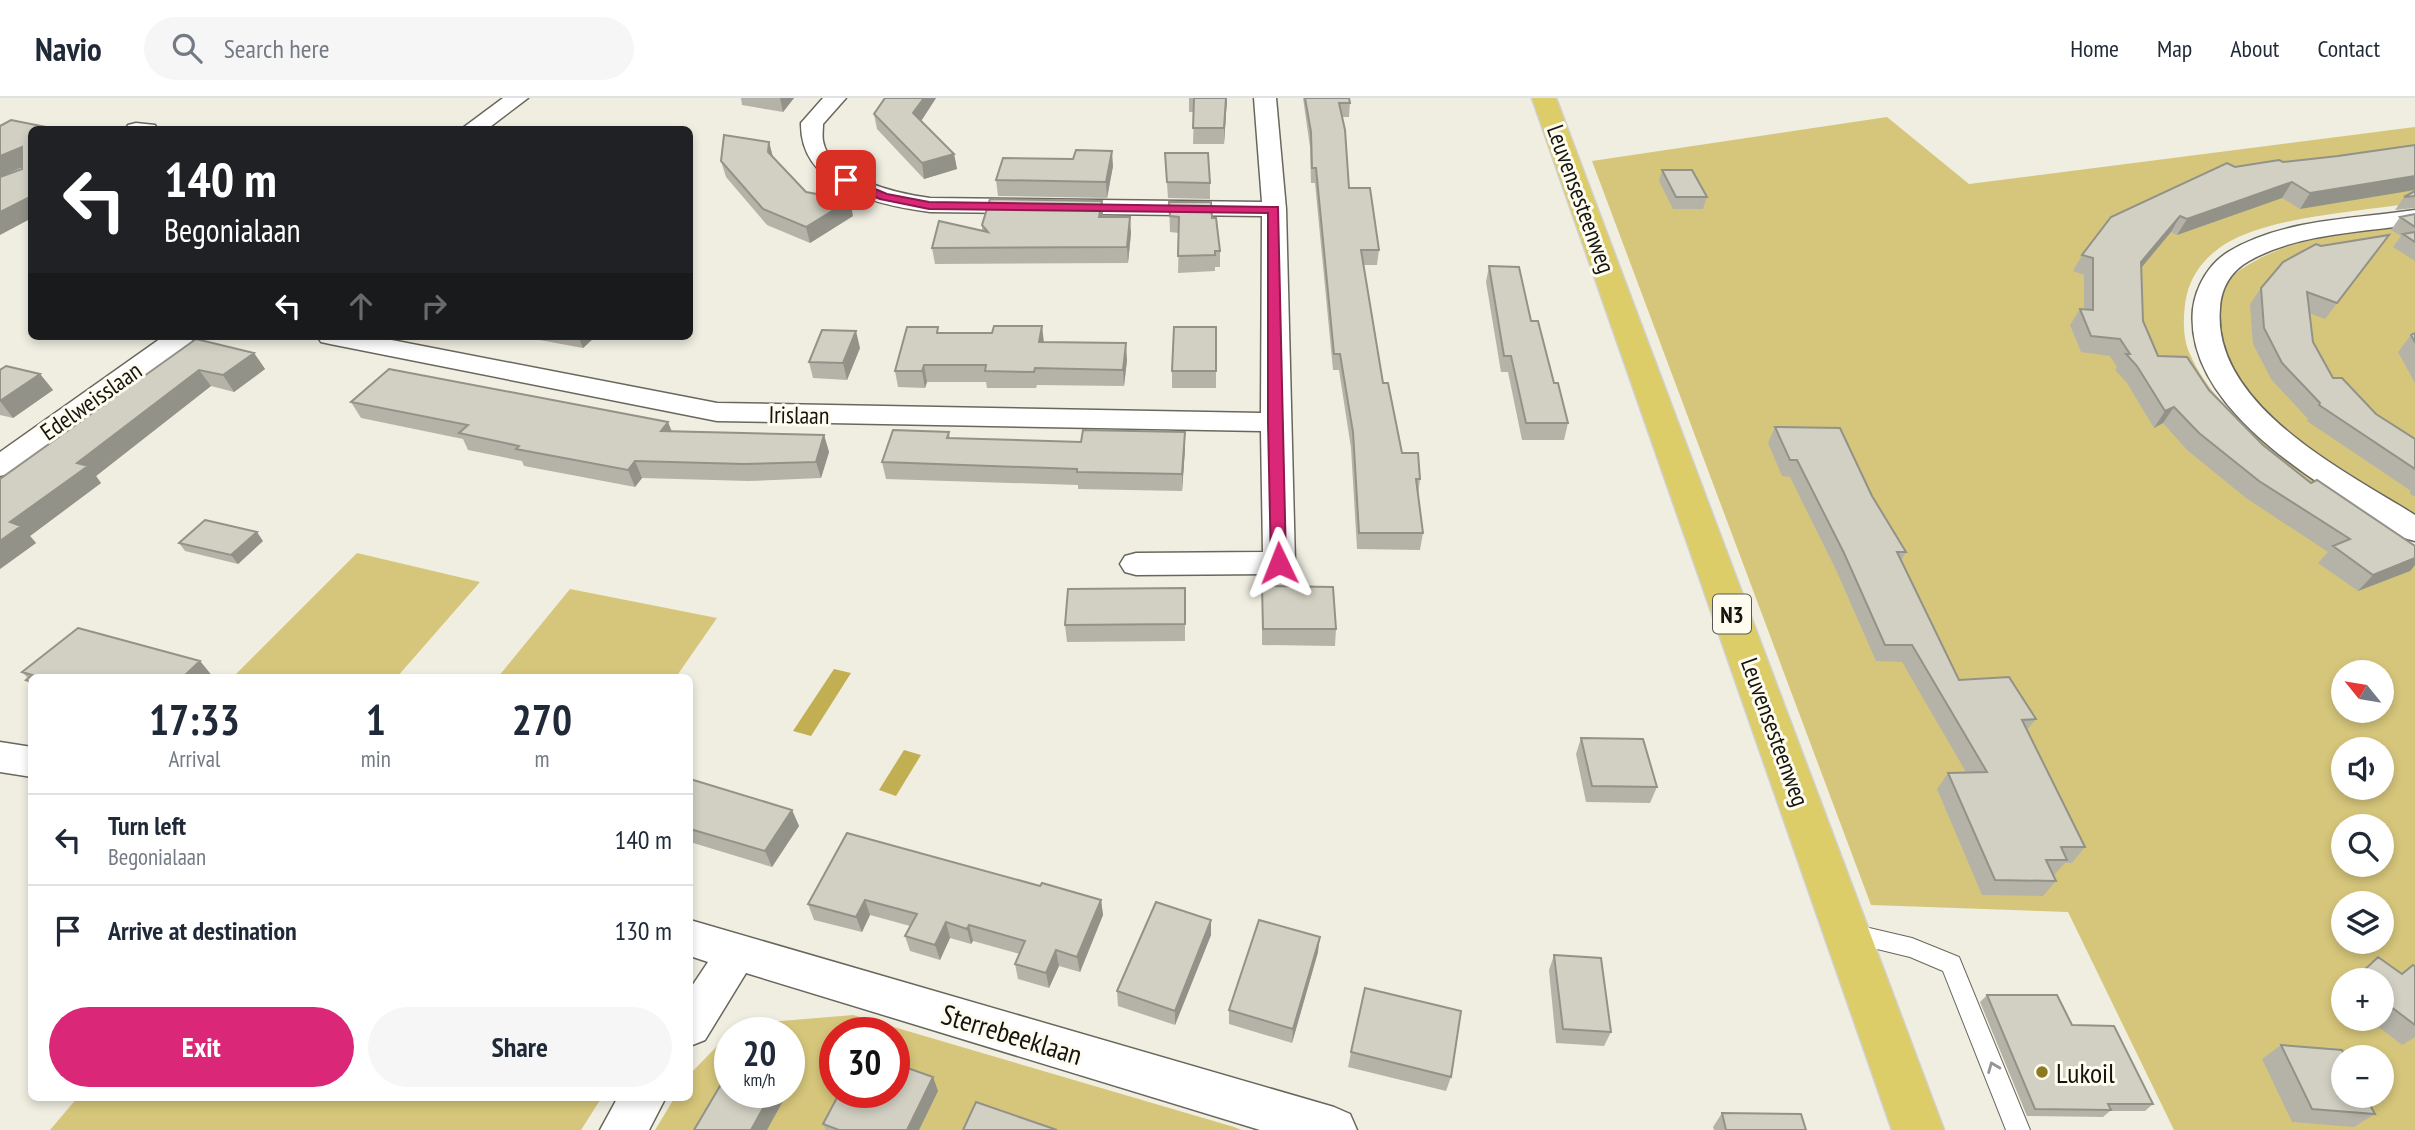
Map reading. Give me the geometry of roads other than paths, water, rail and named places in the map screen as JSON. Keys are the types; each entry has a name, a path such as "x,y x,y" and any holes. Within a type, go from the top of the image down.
{"main road":[{"name":"Leuvensesteenweg","path":"1544,98 1918,1130"}],"street":[{"path":"477,126 517,98"},
{"path":"835,98 811,123 811,138 815,151 823,162 846,180 884,197 929,205 1274,209"},
{"path":"1136,564 1279,563 1274,209 1265,98"},
{"path":"2415,218 2282,239 2237,256 2222,268 2213,280 2207,306 2206,334 2211,353 2221,373 2250,412 2301,454 2415,530"},
{"name":"Edelweisslaan","path":"0,466 176,340"},
{"name":"Irislaan","path":"350,340 668,404 726,413 1275,422"},
{"path":"0,757 28,761"},
{"name":"Sterrebeeklaan","path":"693,939 1334,1130"},
{"path":"693,1021 737,952"},
{"path":"623,1130 641,1101"}],"lane":[{"path":"1847,933 1912,948 1951,964 2018,1130"}],"place":[{"name":"Lukoil","path":"2042,1072"}]}
